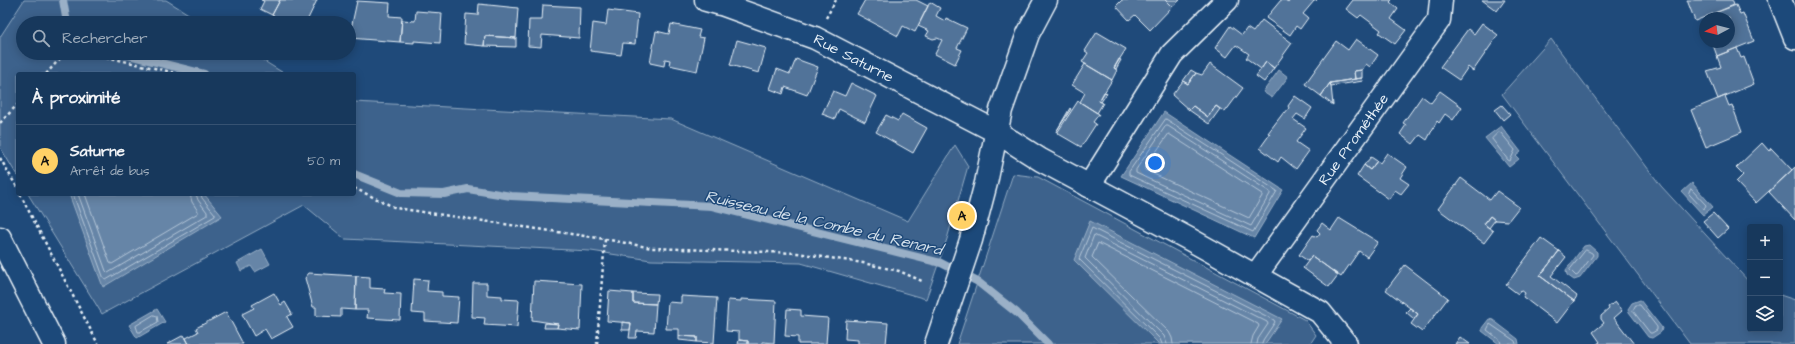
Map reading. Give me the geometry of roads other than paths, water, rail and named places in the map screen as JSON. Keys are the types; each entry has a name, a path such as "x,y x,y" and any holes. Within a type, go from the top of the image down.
{"street":[{"name":"Rue Saturne","path":"706,0 724,5 815,38 995,131 1042,160 1191,240 1320,312 1346,344"},
{"path":"936,344 971,240 986,183 995,131 1001,110 1028,34 1046,0"},
{"path":"1089,186 1172,54 1227,0"},
{"name":"Rue Prométhée","path":"1256,276 1439,20 1441,0"},
{"path":"1780,0 1795,38"},
{"path":"0,238 54,344"}],"water":[{"path":"1279,70 1288,77 1272,98 1263,92"},
{"path":"1164,112 1283,190 1254,238 1121,176"},
{"path":"1501,126 1521,152 1516,156 1519,159 1509,167 1485,138"},
{"path":"1692,183 1713,207 1703,215 1682,192"},
{"path":"70,196 206,196 222,216 103,287"},
{"path":"1090,221 1282,319 1265,344 1159,344 1074,260"},
{"path":"1589,245 1597,252 1597,256 1580,278 1574,280 1567,275 1566,270 1584,246"},
{"path":"262,249 270,264 255,272 251,266 241,271 237,263"},
{"path":"1640,300 1662,328 1661,332 1652,338 1648,337 1628,309 1632,303"},
{"path":"157,309 165,322 137,338 129,325"},
{"path":"1489,319 1493,320 1518,339 1519,344 1499,344 1482,331 1482,328"}],"waterway":[{"name":"Ruisseau de la Combe du Renard","path":"63,0 66,16"},
{"name":"Ruisseau de la Combe du Renard","path":"149,60 196,72"},
{"name":"Ruisseau de la Combe du Renard","path":"356,175 401,193 444,194 468,189 511,196 712,206 941,263 978,282 1017,313 1048,344"}],"place":[{"name":"Saturne","path":"962,216"}]}
